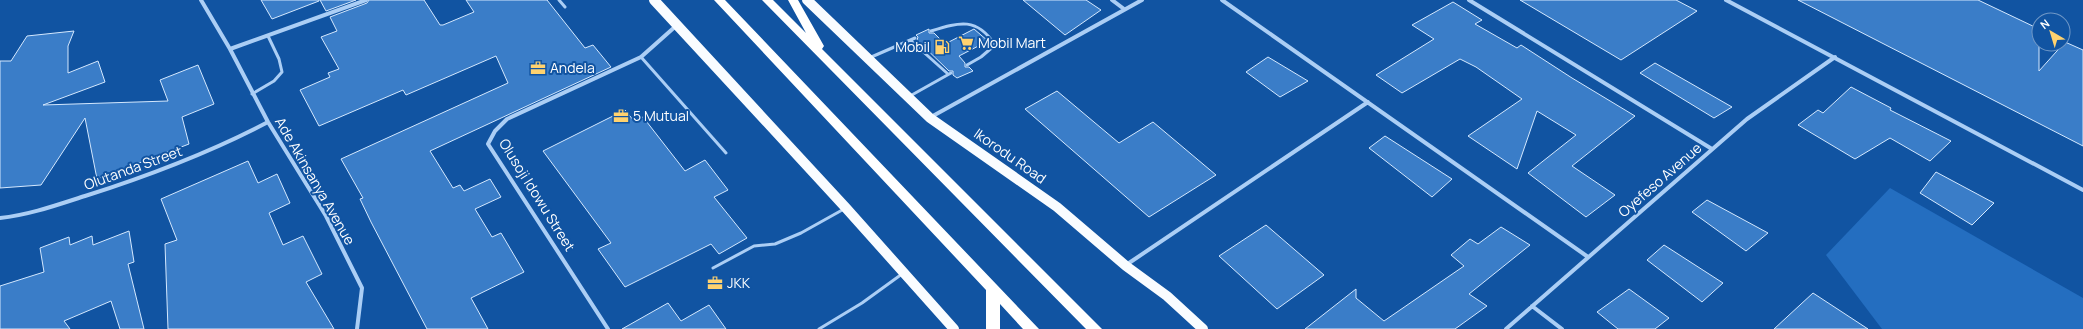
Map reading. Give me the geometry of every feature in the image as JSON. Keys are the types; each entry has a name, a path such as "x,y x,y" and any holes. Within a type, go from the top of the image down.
{"highway":[{"path":"719,0 1032,329"},
{"path":"767,0 1095,329"},
{"path":"793,0 827,59"},
{"path":"993,288 993,329"}],"main road":[{"path":"654,0 846,208 954,329"},
{"name":"Ikorodu Road","path":"807,0 907,98 930,118 1056,207 1126,266 1168,296 1203,329"}],"street":[{"name":"Ade Akinsanya Avenue","path":"201,0 230,49 252,94 268,122 326,216 362,288 357,329"},
{"path":"230,49 366,0"},
{"path":"1112,0 1124,9"},
{"path":"930,118 1142,0"},
{"path":"1222,0 1588,257"},
{"path":"1469,0 1712,149"},
{"path":"1726,0 2083,190"},
{"name":"Olusoji Idowu Street","path":"608,329 488,144 495,131 507,119 641,57 677,24"},
{"name":"Oyefeso Avenue","path":"1506,329 1747,119 1835,57"},
{"path":"1126,266 1368,102"},
{"name":"Olutanda Street","path":"0,218 19,217 126,184 229,143 268,122"},
{"path":"1532,306 1562,329"}],"lane":[{"path":"559,0 565,7"},
{"path":"931,31 966,22 976,25 990,34 996,45 981,57 967,65"},
{"path":"252,94 276,81 282,75 283,69 268,36"},
{"path":"868,59 915,38"},
{"path":"907,98 950,74 910,40"},
{"path":"641,57 726,153"},
{"path":"713,268 754,246 774,244 801,233 846,208"},
{"path":"819,329 862,303 904,273"}],"shaded area":[{"path":"1890,188 2083,298 2083,329 1882,329 1826,255"}],"building":[{"path":"261,0 319,0 319,1 272,19"},
{"path":"320,0 356,0 326,11"},
{"path":"369,0 424,0 440,25 443,25 474,12 466,0 547,0 585,48 593,45 611,67 430,151 453,188 460,185 464,191 490,179 501,197 475,209 492,237 501,233 524,272 471,298 488,329 427,329 371,222 360,199 363,198 341,159 508,83 496,56 406,95 403,90 319,126 300,90 330,77 328,73 339,69 321,37 337,31 330,17 367,3"},
{"path":"1023,0 1086,0 1101,10 1065,35"},
{"path":"1520,0 1676,0 1697,11 1621,60"},
{"path":"1798,0 1978,0 2031,25 2031,52 2039,52 2039,71 2056,52 2071,52 2071,45 2083,50 2083,146"},
{"path":"1453,2 1482,20 1475,24 1517,48 1521,45 1635,116 1572,166 1615,195 1586,217 1528,173 1576,135 1537,111 1517,169 1468,136 1522,99 1476,67 1460,59 1402,93 1376,75 1434,39 1412,25"},
{"path":"929,29 929,33 934,33 945,44 974,29 988,41 959,56 965,63 965,67 969,67 973,71 957,78 953,75 953,71 949,71 917,40 918,37 916,35"},
{"path":"74,31 68,46 68,73 98,61 105,82 43,105 168,101 160,80 198,65 214,104 182,117 189,144 97,179 85,118 41,185 0,188 0,61 11,61 27,36"},
{"path":"1268,57 1308,81 1280,97 1246,72"},
{"path":"1655,63 1732,107 1714,118 1640,73"},
{"path":"1851,87 1891,108 1890,110 1951,141 1930,161 1890,138 1855,159 1798,125 1818,110 1823,113"},
{"path":"1057,91 1119,143 1153,122 1216,175 1149,217 1025,109"},
{"path":"625,110 634,121 643,117 685,171 705,160 728,190 714,197 747,238 719,254 711,244 625,287 598,249 611,243 543,151"},
{"path":"1385,136 1452,179 1432,197 1369,148"},
{"path":"248,161 258,183 277,174 290,203 269,213 283,245 303,236 322,274 306,282 334,329 168,329 165,244 177,240 161,199"},
{"path":"1936,172 1994,203 1972,225 1920,193"},
{"path":"1707,200 1768,233 1746,251 1692,212"},
{"path":"1266,225 1324,275 1277,309 1219,256"},
{"path":"1501,227 1530,245 1469,294 1487,306 1455,329 1305,329 1356,289 1356,298 1384,321 1464,266 1451,255 1470,239 1478,244"},
{"path":"129,231 134,262 128,264 144,329 120,329 111,301 64,321 70,329 0,329 0,286 44,272 40,248 69,237 70,245 92,236 93,245"},
{"path":"1664,245 1723,283 1702,302 1647,260"},
{"path":"1629,289 1669,318 1655,329 1618,329 1597,312"},
{"path":"1813,293 1868,329 1774,329"},
{"path":"668,303 681,321 709,305 726,329 622,329"}],"place":[{"name":"Mobil Mart","path":"966,43"},
{"name":"Mobil","path":"942,47"},
{"name":"Andela","path":"538,68"},
{"name":"5 Mutual","path":"621,116"},
{"name":"JKK","path":"715,283"}]}
